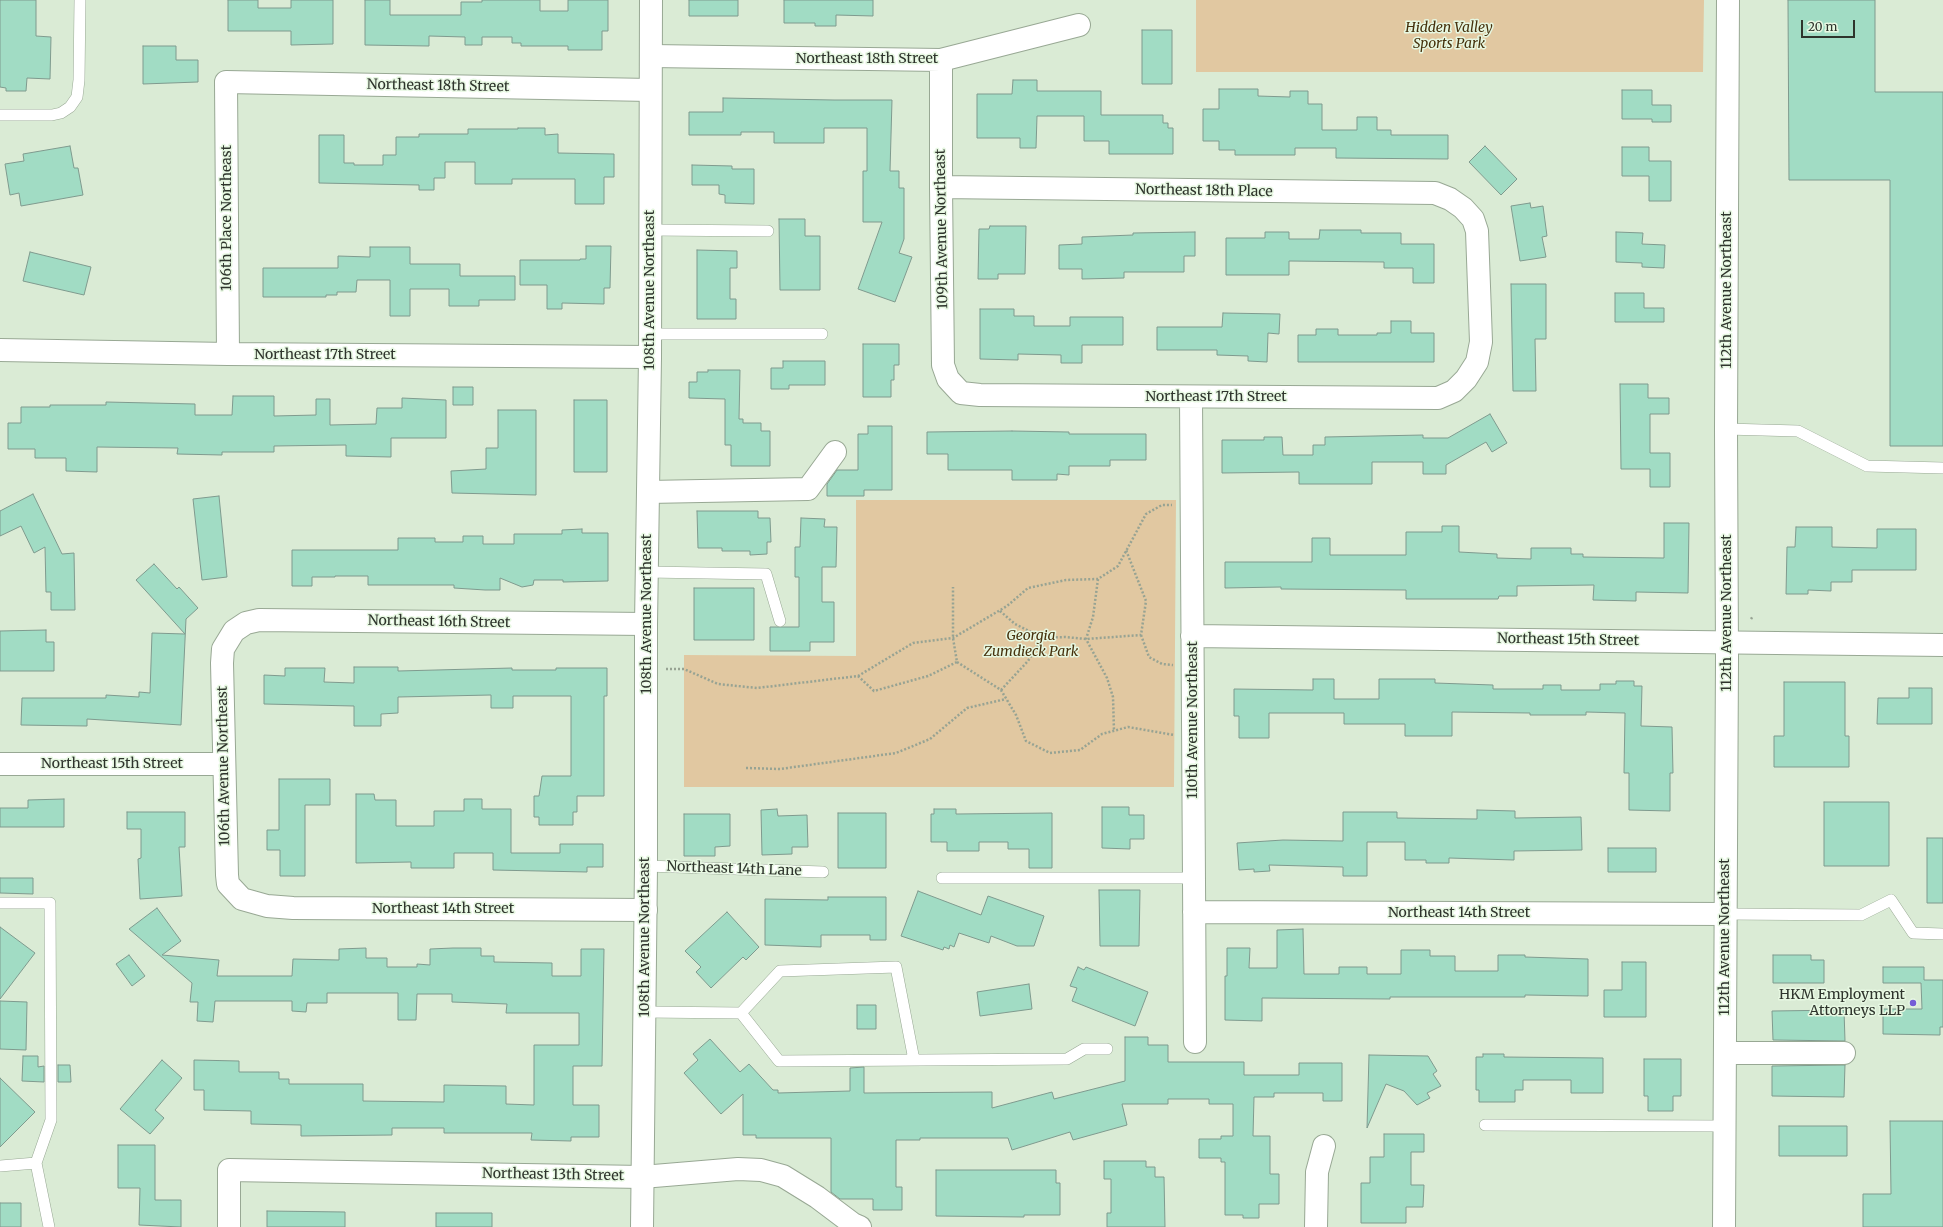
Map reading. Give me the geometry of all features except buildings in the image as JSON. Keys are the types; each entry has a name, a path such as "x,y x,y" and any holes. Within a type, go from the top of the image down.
{"street":[{"name":"108th Avenue Northeast","path":"642,1227 646,910 646,624 650,358 650,0"},
{"name":"112th Avenue Northeast","path":"1724,1227 1728,0"},
{"name":"Northeast 18th Street","path":"651,56 941,60 1079,25"},
{"name":"109th Avenue Northeast","path":"941,60 943,365 948,378 961,393"},
{"name":"Northeast 18th Street","path":"226,82 650,90"},
{"name":"106th Place Northeast","path":"226,82 228,354"},
{"name":"Northeast 18th Place","path":"941,187 1435,193 1450,199 1463,208"},
{"name":"Northeast 17th Street","path":"961,393 980,395 1438,398 1454,391 1466,379 1477,362 1481,342 1477,231 1473,219 1463,208"},
{"name":"Northeast 17th Street","path":"0,350 650,358"},
{"name":"110th Avenue Northeast","path":"1191,397 1195,1042"},
{"path":"648,492 808,489 835,452"},
{"name":"Northeast 16th Street","path":"234,631 246,623 259,620 646,624"},
{"name":"106th Avenue Northeast","path":"234,631 223,649 223,764 228,884 242,899"},
{"name":"Northeast 15th Street","path":"1192,636 1943,645"},
{"name":"Northeast 15th Street","path":"0,764 223,764"},
{"name":"Northeast 14th Street","path":"242,899 267,906 294,908 646,910"},
{"name":"Northeast 14th Street","path":"1194,912 1725,914"},
{"path":"1725,1053 1844,1053"},
{"path":"1316,1227 1317,1172 1324,1146"},
{"name":"Northeast 13th Street","path":"229,1227 229,1170 642,1177 738,1169 760,1170 783,1176 817,1197 853,1224 860,1227"}],"lane":[{"path":"0,115 52,115 61,113 70,107 77,97 79,80 80,0"},
{"path":"650,230 768,231"},
{"path":"649,334 822,334"},
{"path":"1726,429 1798,431 1867,466 1943,468"},
{"path":"647,572 766,574 780,620"},
{"name":"Northeast 14th Lane","path":"646,866 823,872"},
{"path":"942,878 1194,878"},
{"path":"1725,914 1861,915 1890,900 1913,934 1943,934"},
{"path":"0,903 50,903 51,1120 36,1164 49,1227"},
{"path":"645,1012 741,1013 780,971 896,967 914,1060"},
{"path":"741,1013 779,1061 1067,1059 1084,1049 1108,1049"},
{"path":"1485,1125 1725,1126"},
{"path":"0,1166 36,1164"}],"path":[{"path":"659,669 684,669 718,684 757,688 858,676 913,643 953,638 1008,606 1028,588 1066,580 1098,579 1118,566 1146,514 1162,505 1191,505"},
{"path":"1126,550 1146,601 1141,635 1148,657 1162,664 1192,665"},
{"path":"1098,579 1093,617 1086,639 1107,678 1113,697 1114,731"},
{"path":"953,587 953,638 957,662 1001,690 1016,715 1026,741 1050,753 1080,750 1102,734 1128,727 1174,735 1193,736"},
{"path":"1000,611 1015,624 1043,638 1065,637 1086,639 1141,635"},
{"path":"1001,690 1028,661 1043,638"},
{"path":"858,676 874,691 928,676 957,662"},
{"path":"746,768 780,769 896,753 930,739 967,708 1006,699"}],"green space":[{"name":"Hidden Valley Sports Park","path":"1196,0 1704,0 1703,72 1196,72"},
{"name":"Georgia Zumdieck Park","path":"856,500 1176,500 1174,787 684,787 684,655 856,656"}],"place":[{"name":"HKM Employment Attorneys LLP","path":"1913,1003"}]}
